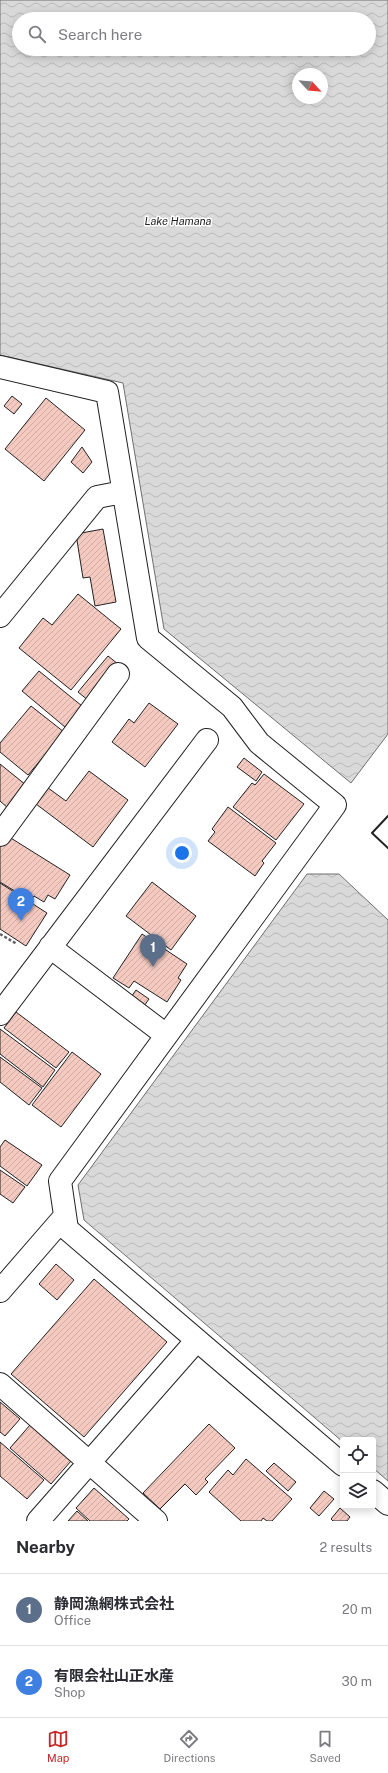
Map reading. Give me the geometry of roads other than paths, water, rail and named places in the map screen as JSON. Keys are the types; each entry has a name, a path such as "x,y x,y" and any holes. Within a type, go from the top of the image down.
{"street":[{"path":"0,368 106,392 148,638 232,708 259,743 335,805 60,1181 67,1229 340,1462"},
{"path":"0,616 97,497 123,492"},
{"path":"0,835 118,674"},
{"path":"0,1014 207,740"},
{"path":"50,947 166,1035"},
{"path":"0,1291 65,1216"},
{"path":"38,1521 197,1340"},
{"path":"0,1384 156,1521"},
{"path":"376,1494 388,1504"}],"water":[{"name":"Lake Hamana","path":"0,0 388,0 388,734 351,783 164,629 123,383 0,355"},
{"path":"307,874 339,874 388,920 388,1481 376,1471 376,1437 340,1437 340,1439 84,1220 78,1185"}],"place":[{"name":"有限会社山正水産","path":"21,921"},
{"name":"静岡漁網株式会社","path":"153,967"}]}
